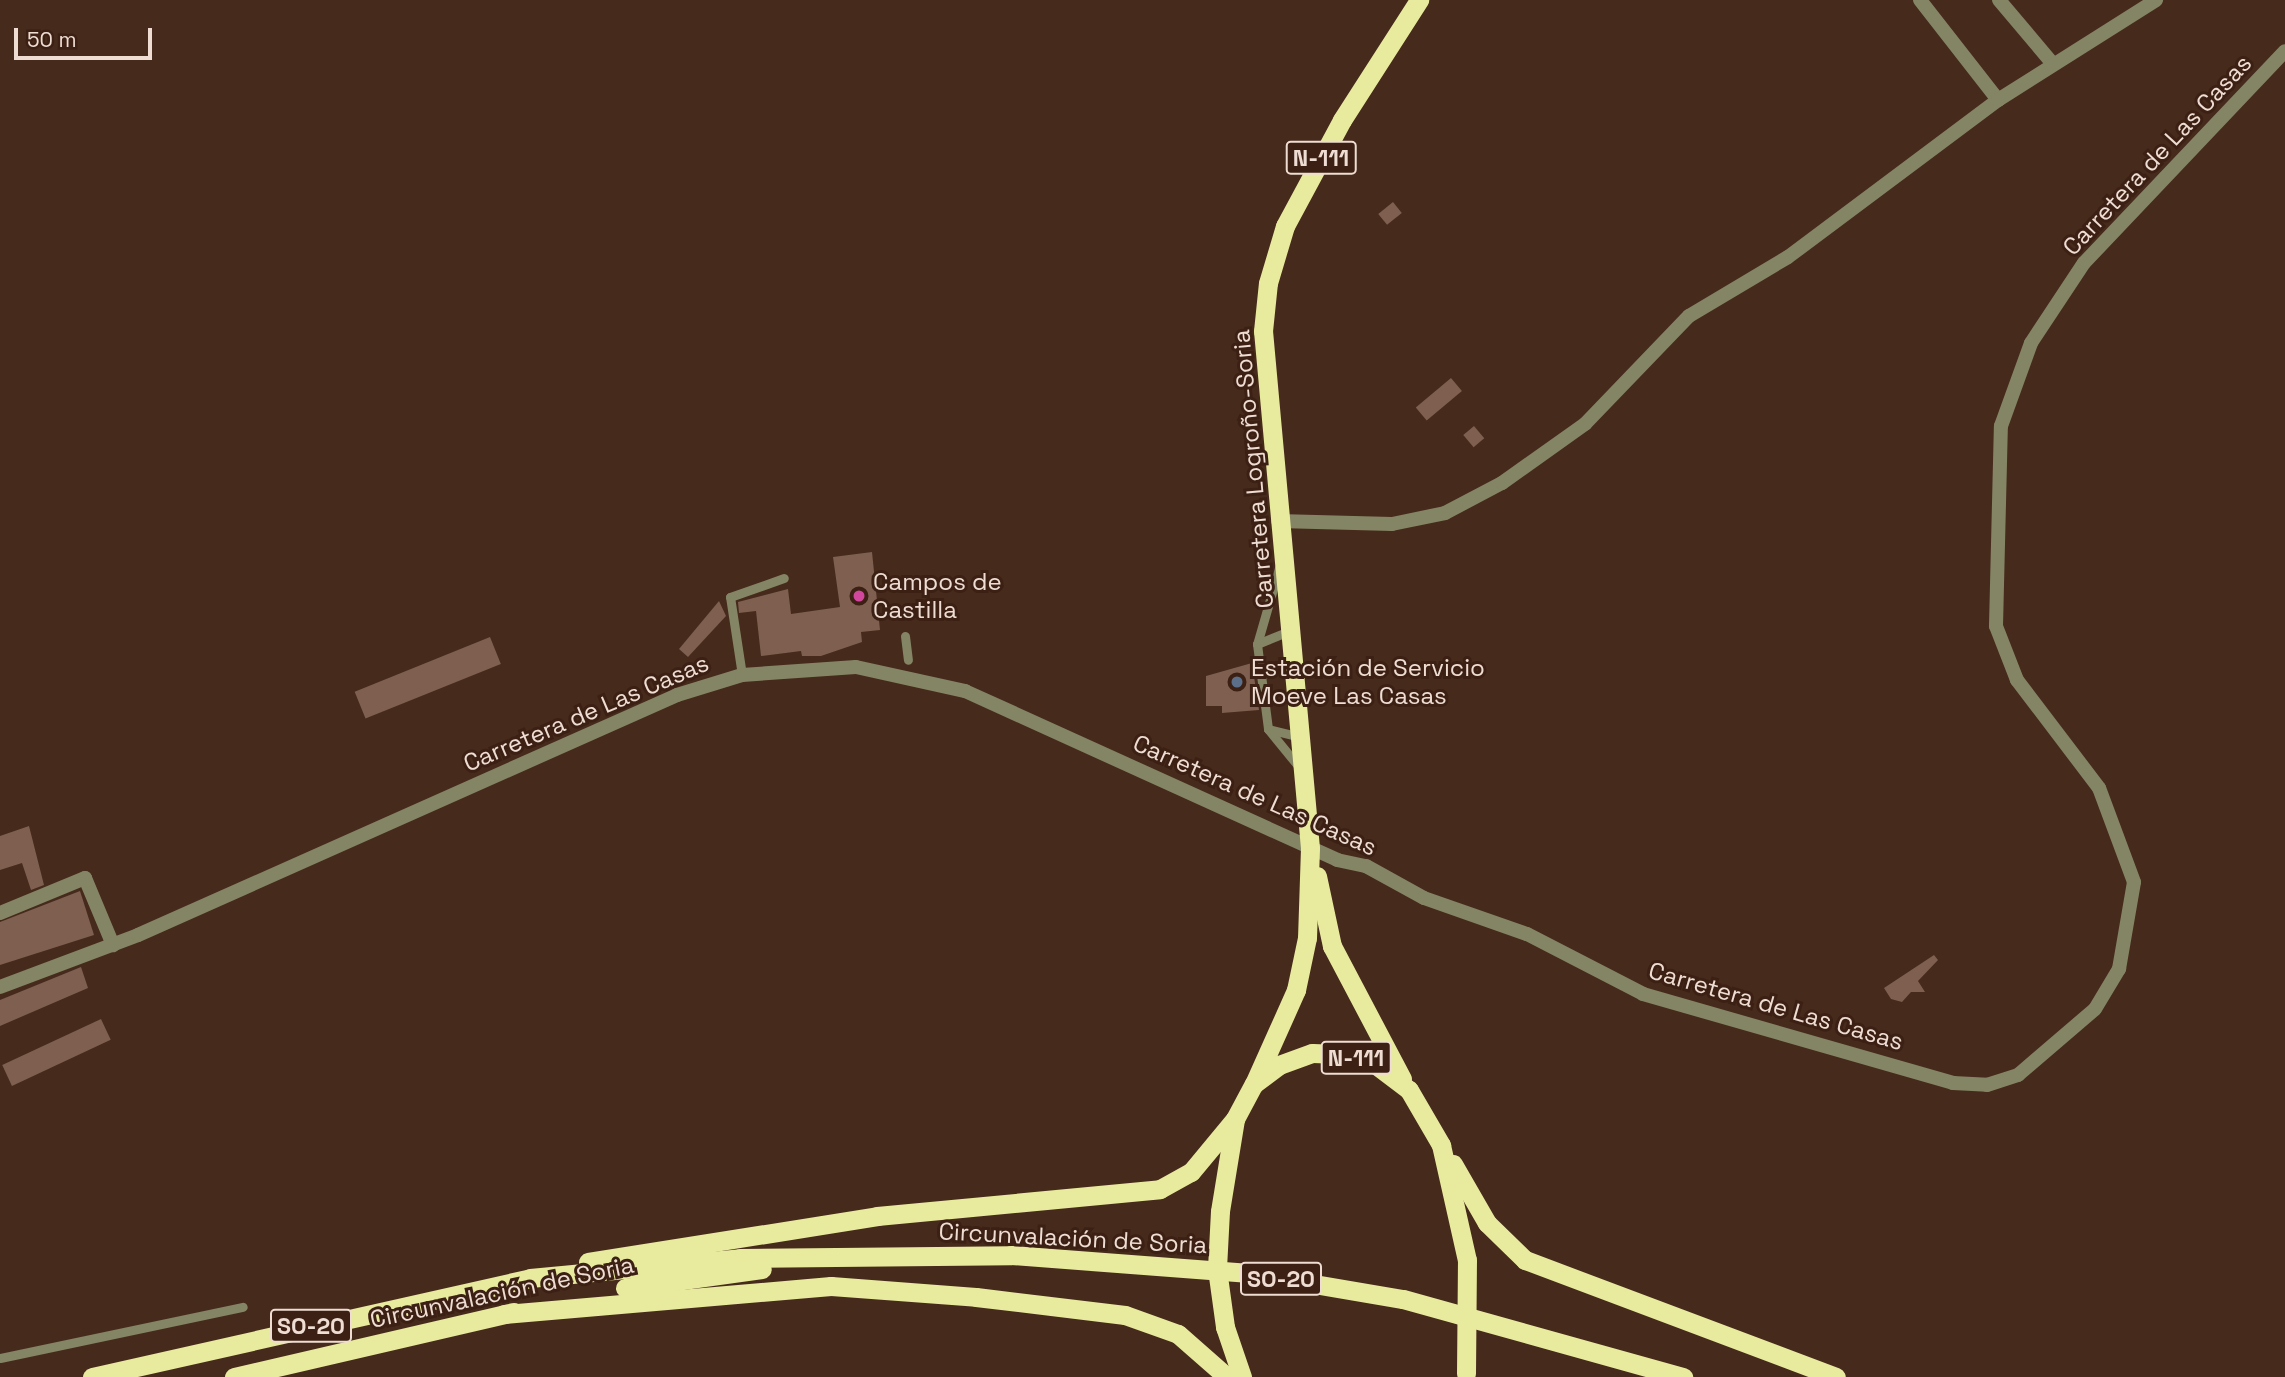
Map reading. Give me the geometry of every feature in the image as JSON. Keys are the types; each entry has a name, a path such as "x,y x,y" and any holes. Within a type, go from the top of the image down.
{"highway":[{"name":"Carretera Logroño-Soria","path":"1254,1084 1296,990 1307,938 1310,848 1303,737 1278,522 1263,331 1268,283 1285,226 1342,120 1419,0"},
{"name":"Carretera Logroño-Soria","path":"1310,848 1332,946 1378,1043 1409,1090"},
{"name":"N-111","path":"1242,1377 1225,1327 1217,1269 1220,1210 1235,1119 1254,1084 1312,1053 1342,1054 1372,1062 1409,1090 1441,1145 1466,1260 1465,1375"},
{"name":"SO-20","path":"530,1278 693,1241 1160,1189 1191,1172 1235,1119"},
{"path":"1441,1145 1487,1223 1525,1260 1836,1377"},
{"name":"Circunvalación de Soria","path":"92,1377 530,1278 740,1258 1011,1255 1249,1273 1403,1299 1683,1377"},
{"name":"Circunvalación de Soria","path":"234,1377 594,1293 867,1258"},
{"name":"SO-20","path":"504,1314 831,1286 976,1297 1125,1315 1178,1334 1227,1377"}],"street":[{"path":"1920,0 1998,100"},
{"path":"1999,0 2053,64"},
{"path":"1278,522 1392,524 1445,513 1502,483 1585,424 1689,316 1788,257 1998,100 2156,0"},
{"name":"Carretera de Las Casas","path":"0,987 138,935 651,706 742,675 856,667 965,691 1310,848 1366,866 1424,898 1527,934 1643,994 1953,1083 1987,1084 2018,1075 2095,1009 2119,969 2134,882 2099,788 2017,680 1996,626 2001,426 2031,343 2084,263 2285,51"},
{"path":"0,913 85,878 113,945"}],"lane":[{"path":"1282,557 1257,644 1268,729 1306,775"},
{"path":"742,675 730,597 784,578"},
{"path":"1257,644 1291,630"},
{"path":"905,636 908,660"},
{"path":"1268,729 1303,737"},
{"path":"0,1358 243,1307"}],"building":[{"path":"1393,202 1402,213 1387,225 1378,214"},
{"path":"1451,378 1462,391 1427,421 1416,408"},
{"path":"1474,426 1484,438 1474,447 1463,435"},
{"path":"872,552 880,630 861,632 862,642 821,656 802,656 801,651 761,656 756,611 739,613 738,602 788,589 791,614 840,607 833,557"},
{"path":"719,601 726,616 688,657 679,649"},
{"path":"490,637 501,664 365,719 355,692"},
{"path":"1252,663 1259,710 1222,713 1222,706 1206,706 1206,676"},
{"path":"29,826 44,885 31,890 22,863 0,870 0,836"},
{"path":"80,891 94,935 0,965 0,922"},
{"path":"1934,955 1938,960 1918,981 1925,992 1911,992 1902,1002 1891,999 1884,988"},
{"path":"81,967 88,988 0,1026 0,1000"},
{"path":"101,1019 111,1040 12,1086 2,1065"}],"place":[{"name":"Campos de Castilla","path":"859,596"},
{"name":"Estación de Servicio Moeve Las Casas","path":"1237,682"}]}
